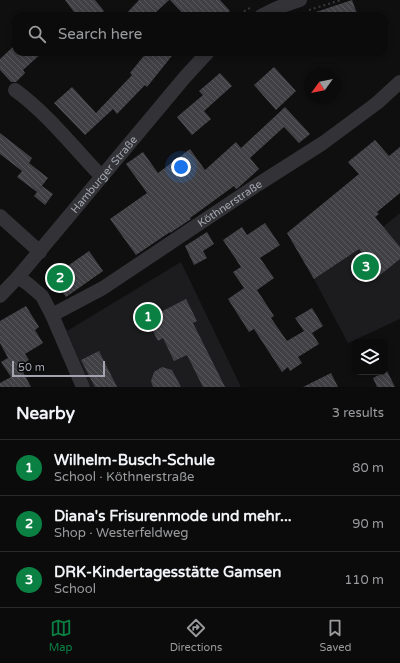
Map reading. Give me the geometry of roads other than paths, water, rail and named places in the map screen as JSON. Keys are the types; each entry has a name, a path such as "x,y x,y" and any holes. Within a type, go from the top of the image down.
{"street":[{"path":"269,12 277,8 302,6"},
{"name":"Hamburger Straße","path":"0,296 40,252 185,77 204,56"},
{"name":"Köthnerstraße","path":"52,315 103,288 262,188 377,103 400,82"},
{"path":"16,90 40,111 102,177"},
{"path":"0,216 40,252"},
{"path":"18,277 42,296 52,315 83,387"}],"place":[{"name":"DRK-Kindertagesstätte Gamsen","path":"366,267"},
{"name":"Diana's Frisurenmode und mehr...","path":"60,278"},
{"name":"Wilhelm-Busch-Schule","path":"148,317"}]}
